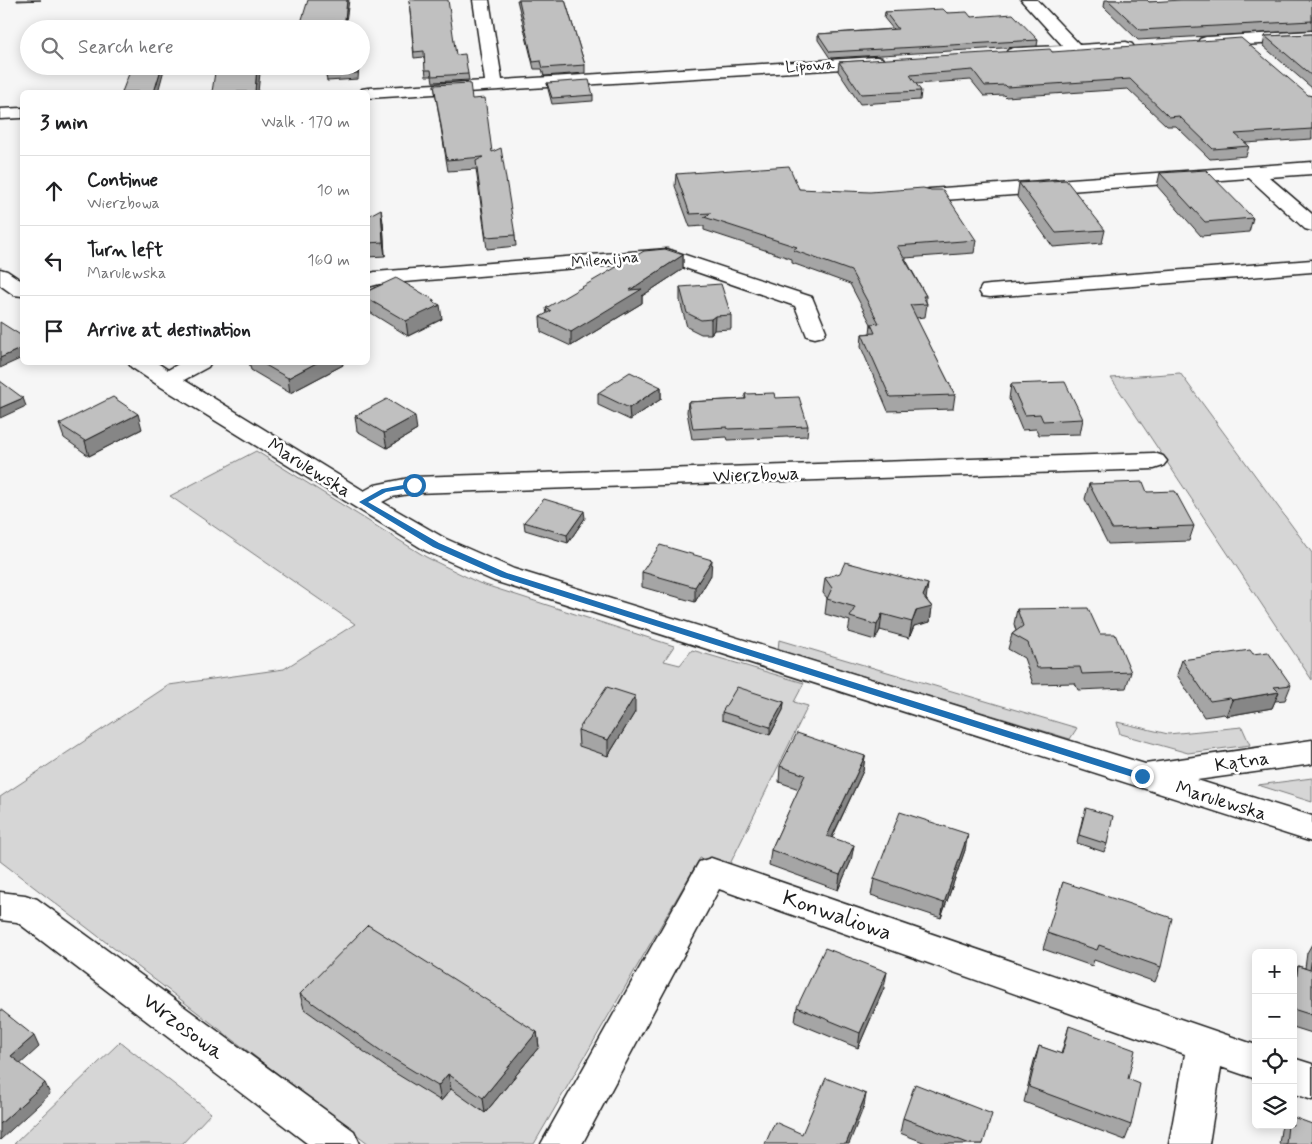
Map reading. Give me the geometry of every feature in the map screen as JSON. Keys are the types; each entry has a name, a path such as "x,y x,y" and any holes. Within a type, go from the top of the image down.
{"street":[{"path":"481,0 494,85"},
{"path":"1029,0 1076,50"},
{"path":"1194,43 1312,36"},
{"path":"1243,40 1264,58"},
{"path":"997,54 1140,46"},
{"name":"Lipowa","path":"370,93 890,61"},
{"path":"0,114 20,113"},
{"path":"928,195 1312,168"},
{"path":"1252,172 1312,225"},
{"name":"Milenijna","path":"370,281 385,277 667,255 804,302 815,331"},
{"path":"990,291 1312,266"},
{"path":"0,275 20,289"},
{"name":"Marulewska","path":"144,365 363,502 436,545 504,575 1312,829"},
{"path":"166,380 194,365"},
{"name":"Wierzbowa","path":"363,502 384,490 414,485 1154,461"},
{"name":"Kątna","path":"1142,776 1312,752"},
{"name":"Konwaliowa","path":"561,1144 711,872 1252,1061"},
{"name":"Wrzosowa","path":"13,908 340,1144"},
{"path":"1189,1144 1206,1045"},
{"path":"1297,1076 1312,1082"}],"shaded area":[{"path":"1180,373 1312,553 1312,680 1111,378"},
{"path":"256,451 426,557 479,583 674,646 664,661 680,665 692,650 804,683 794,702 808,706 729,866 700,858 534,1144 369,1144 0,861 0,797 169,685 284,669 355,624 170,496"},
{"path":"779,640 1077,728 1070,739 778,650"},
{"path":"1117,722 1168,734 1242,727 1250,745 1188,753 1120,734"},
{"path":"1312,778 1312,802 1258,785"},
{"path":"120,1042 211,1113 182,1144 14,1144"}],"building":[{"path":"308,0 347,0 345,20 302,20"},
{"path":"409,0 448,0 456,55 465,54 468,74 432,76 431,70 425,70 424,51 414,52"},
{"path":"519,0 565,0 585,65 543,68 541,61 533,62"},
{"path":"1108,0 1147,0 1149,2 1181,0 1312,0 1312,21 1140,30"},
{"path":"943,9 947,13 967,12 971,17 1013,14 1038,40 830,52 818,34 898,29 885,12"},
{"path":"1312,34 1312,76 1265,36"},
{"path":"1241,38 1308,95 1312,96 1312,129 1235,134 1249,146 1213,149 1179,116 1169,117 1130,79 1007,87 1005,85 985,86 973,70 910,75 921,91 861,94 839,62 1050,49 1052,52"},
{"path":"129,75 159,75 155,90 123,90"},
{"path":"215,75 256,75 255,90 212,90"},
{"path":"589,80 593,95 552,98 547,83"},
{"path":"470,83 472,99 485,98 492,152 501,148 515,235 486,237 476,161 483,157 447,160 434,85"},
{"path":"789,166 799,189 870,192 923,188 943,190 976,240 897,246 926,296 923,296 927,304 910,305 955,395 890,397 862,334 875,333 871,324 879,323 851,271 793,250 797,247 704,217 711,213 690,214 676,174"},
{"path":"1206,170 1253,218 1205,222 1160,173"},
{"path":"1066,180 1105,230 1056,233 1019,183"},
{"path":"381,209 383,242 370,243 370,215"},
{"path":"665,249 683,255 630,290 642,289 571,332 540,317 551,311 546,308 644,251"},
{"path":"396,278 440,305 406,321 370,300 370,290"},
{"path":"721,284 731,315 715,316 711,319 701,320 687,313 680,287"},
{"path":"0,322 20,335 20,349 0,358"},
{"path":"265,365 312,365 288,378"},
{"path":"630,372 661,387 629,408 598,393"},
{"path":"0,381 23,398 0,408"},
{"path":"1065,382 1083,419 1043,421 1040,414 1025,415 1011,384"},
{"path":"774,393 775,398 799,397 808,426 693,429 688,402 746,399 745,394"},
{"path":"113,397 138,414 85,441 59,424"},
{"path":"387,399 415,416 384,433 355,416"},
{"path":"1143,482 1147,492 1175,491 1194,526 1112,529 1089,484"},
{"path":"544,499 584,511 567,535 524,522"},
{"path":"660,545 712,560 695,587 642,572"},
{"path":"845,562 928,584 923,596 932,607 916,611 912,622 882,614 877,625 850,617 855,607 827,599 832,588 825,578 840,573"},
{"path":"1088,608 1100,634 1115,634 1131,672 1082,674 1080,667 1037,668 1028,643 1012,634 1023,626 1017,609"},
{"path":"1250,650 1253,654 1268,652 1291,685 1274,687 1279,692 1232,700 1230,698 1210,701 1182,660"},
{"path":"607,687 635,696 608,740 578,730"},
{"path":"737,687 784,702 770,727 722,712"},
{"path":"797,733 865,756 827,836 854,845 840,875 771,850 805,775 780,766"},
{"path":"1086,808 1113,816 1107,844 1079,835"},
{"path":"900,812 968,834 944,903 874,879"},
{"path":"1063,882 1172,918 1161,967 1099,945 1097,950 1047,933"},
{"path":"368,925 537,1032 483,1098 448,1074 438,1086 384,1053 300,994"},
{"path":"825,948 887,972 860,1033 797,1007"},
{"path":"1312,958 1312,1015 1297,1010 1298,966 1310,970"},
{"path":"0,1009 34,1036 11,1056 45,1083 0,1124"},
{"path":"1069,1026 1135,1050 1128,1079 1140,1084 1131,1125 1029,1087 1039,1046 1062,1054"},
{"path":"826,1078 866,1094 846,1144 765,1144 775,1122 802,1134"},
{"path":"915,1084 992,1114 983,1144 970,1144 903,1118"},
{"path":"1297,1118 1312,1124 1312,1144 1286,1144 1288,1129 1297,1129"}],"route":[{"path":"414,485 384,490 363,502 436,545 504,575 1142,776"}]}
